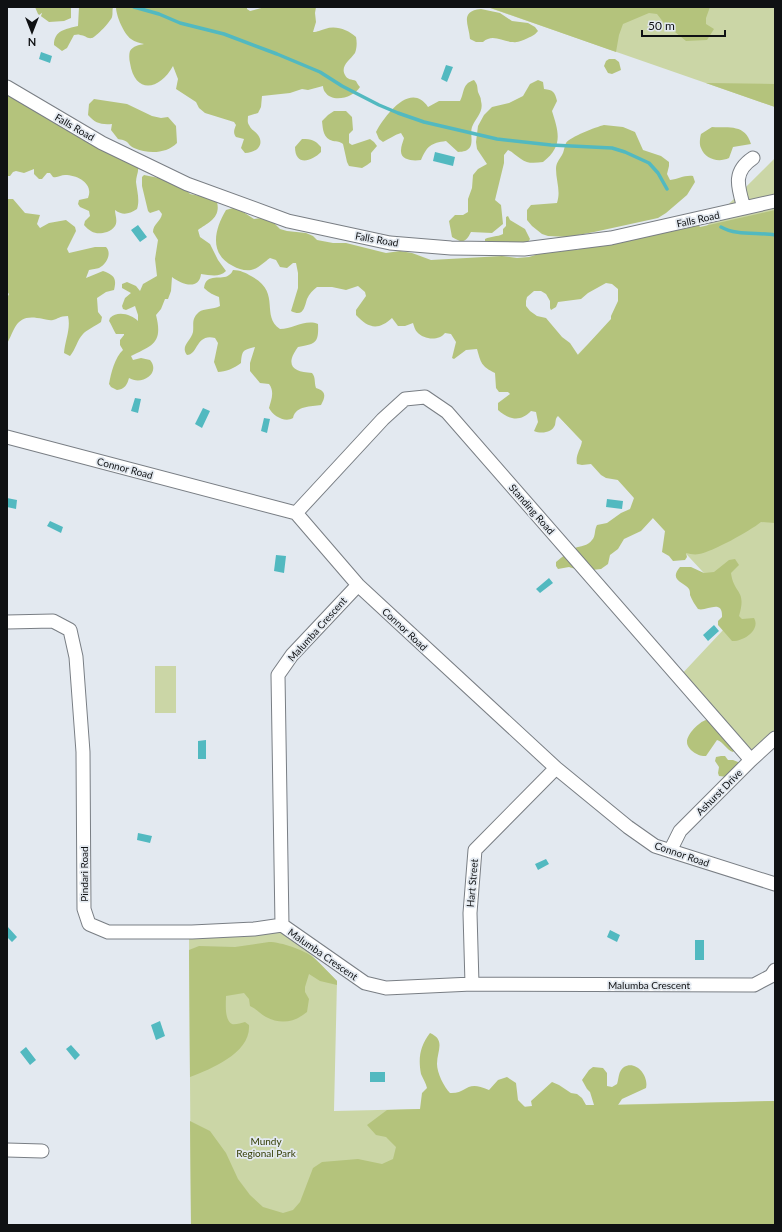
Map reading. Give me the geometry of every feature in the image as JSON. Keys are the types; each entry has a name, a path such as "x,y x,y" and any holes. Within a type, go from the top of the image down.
{"street":[{"name":"Falls Road","path":"7,87 102,143 187,184 288,221 390,243 451,248 524,249 611,238 775,201"},
{"path":"744,208 738,178 740,169 753,158"},
{"name":"Standing Road","path":"296,513 383,419 405,399 425,397 447,412 750,760"},
{"name":"Connor Road","path":"7,437 296,513 358,585 556,768 628,827 655,846 775,884"},
{"name":"Malumba Crescent","path":"358,585 292,655 278,675 282,925 365,983 386,988 472,984 754,985 771,976 775,970"},
{"name":"Pindari Road","path":"7,622 53,622 70,630 76,656 83,752 84,909 89,924 108,932 192,932 254,929 282,925"},
{"name":"Ashurst Drive","path":"670,851 680,831 750,760 775,738"},
{"name":"Hart Street","path":"472,984 470,913 475,850 556,768"},
{"path":"7,1150 42,1151"}],"green space":[{"path":"35,7 71,7 71,18 64,21 49,22 38,14"},
{"path":"79,7 113,7 112,17 103,29 92,38 74,35 67,48 62,51 54,45 56,36 62,31 78,26"},
{"path":"116,7 247,7 250,11 265,7 316,7 316,22 313,32 329,28 338,28 346,30 356,37 357,45 355,53 346,63 344,72 347,78 356,81 360,87 353,94 343,98 333,98 329,96 324,91 323,86 308,90 302,89 290,93 262,96 261,107 258,113 248,116 248,123 258,135 260,145 253,152 245,153 241,148 244,139 235,136 234,131 236,125 234,122 205,113 199,108 196,102 176,89 178,79 173,66 162,80 155,84 148,86 137,80 130,63 130,52 134,47 144,44 128,37 119,20"},
{"path":"487,7 775,7 775,107"},
{"path":"488,7 710,7 706,18 706,24 714,29 707,40 686,41 664,23 657,14 649,13 623,24 619,35 616,52"},
{"path":"481,9 500,13 512,21 528,23 535,27 538,31 536,34 517,42 490,38 483,42 476,42 470,39 467,20 470,13 474,10"},
{"path":"609,59 615,59 619,62 621,70 612,74 608,73 604,66 606,61"},
{"path":"474,80 477,84 482,105 472,127 471,143 468,149 458,152 446,141 430,146 425,151 421,160 408,160 401,154 401,147 404,138 401,133 383,142 379,139 376,132 386,117 399,103 406,99 414,98 421,100 428,107 439,101 460,101 464,88 467,84"},
{"path":"538,80 543,82 544,89 553,92 557,101 552,111 558,133 558,139 554,150 543,162 534,163 523,161 508,150 504,155 504,163 495,200 501,205 503,224 492,233 471,232 466,240 459,241 452,237 449,221 455,215 463,215 468,212 468,199 472,188 473,175 478,169 487,164 477,149 476,142 478,126 484,115 492,107 509,103 523,96 530,84"},
{"path":"706,83 775,84 775,107"},
{"path":"7,94 29,108 55,120 138,166 136,182 138,199 137,209 126,214 115,210 115,226 109,231 103,233 94,233 84,225 85,221 90,216 89,211 80,207 78,204 79,200 88,198 89,188 84,181 70,175 53,177 50,173 47,173 42,179 39,179 34,174 34,169 24,173 16,171 10,176 7,176"},
{"path":"94,99 127,104 152,116 161,118 168,117 176,126 177,143 173,147 157,152 134,148 127,142 118,139 111,130 112,124 98,123 88,115 89,104"},
{"path":"334,111 346,111 352,117 353,130 349,134 349,143 352,145 370,139 377,146 371,153 371,162 362,168 349,166 343,144 330,140 325,136 322,121"},
{"path":"604,125 623,127 635,132 643,150 661,156 669,162 667,174 670,180 693,176 695,182 687,195 658,218 568,237 548,236 542,234 527,220 527,210 531,205 557,203 558,190 556,167 563,154 566,143 578,135"},
{"path":"712,127 736,128 741,130 745,133 751,144 733,147 729,158 721,160 712,159 703,152 700,146 700,139 701,134"},
{"path":"302,139 315,141 321,147 321,152 308,160 301,160 296,153 295,147"},
{"path":"775,158 775,738 751,760 679,677 740,612 538,394"},
{"path":"144,175 159,178 185,188 190,194 205,197 217,202 218,208 213,219 198,230 200,237 210,244 218,260 226,271 220,275 201,274 197,283 193,284 185,284 172,277 171,291 168,299 165,299 161,309 156,315 158,324 157,337 150,346 131,356 133,360 141,358 150,360 153,365 152,374 139,380 129,378 122,389 117,390 109,384 112,370 123,350 120,345 120,340 124,334 116,334 109,321 110,318 117,314 125,314 138,321 135,306 126,310 123,309 122,306 125,298 131,293 122,288 122,284 127,282 136,286 140,291 143,284 157,276 155,259 158,240 153,232 153,229 162,214 159,210 150,213 148,211 142,186 142,177"},
{"path":"7,199 13,199 25,213 40,215 37,224 40,228 49,223 66,220 75,227 76,231 67,249 69,253 95,247 106,247 108,249 109,255 104,264 99,268 89,270 86,278 103,271 107,272 115,280 114,290 106,292 97,298 98,312 102,317 101,322 83,334 70,356 64,353 69,321 68,316 63,316 55,320 30,318 20,321 14,328 7,344 7,298 9,294 7,292"},
{"path":"233,208 240,210 254,219 261,218 272,221 280,229 306,233 313,236 317,240 333,243 346,243 386,253 400,251 412,253 431,260 502,256 517,258 529,257 545,252 577,250 589,245 602,246 697,223 700,227 775,210 775,523 761,522 740,536 713,549 697,554 686,553 687,557 685,560 673,561 669,556 662,552 665,531 653,518 641,531 624,539 618,549 610,555 608,564 601,569 582,571 569,567 558,569 556,562 575,548 586,545 590,542 594,537 597,525 607,523 621,513 630,509 634,498 618,480 606,478 601,475 591,464 577,464 577,458 582,441 558,416 554,428 546,432 540,432 534,431 538,422 536,412 531,411 523,417 511,418 498,410 498,403 510,394 508,392 499,392 496,388 495,373 482,364 477,349 466,350 454,359 452,358 456,342 451,334 445,333 442,336 435,338 423,337 417,332 413,323 405,326 398,326 392,318 378,326 365,323 356,315 356,310 366,296 365,292 358,286 346,290 332,287 317,287 309,295 304,309 301,312 295,313 291,311 298,288 296,263 293,263 287,268 280,267 276,260 270,258 256,268 251,270 242,270 225,261 220,255 216,241 219,226 226,210","holes":["606,283 612,284 618,289 618,301 611,319 578,355 570,343 562,337 546,318 537,316 526,306 527,297 534,291 541,291 546,294 550,301 551,310 556,307 558,302 581,299 588,293"]},
{"path":"508,216 510,220 525,229 530,239 528,242 485,243 485,239 503,234 503,229 506,226 506,217"},
{"path":"233,270 249,275 260,282 266,289 269,296 271,317 280,329 285,329 304,323 318,324 318,336 315,342 298,347 292,359 292,363 293,367 300,371 312,373 316,388 324,394 324,399 321,405 301,409 297,411 293,418 286,420 273,414 269,408 272,396 271,387 269,384 260,383 250,371 250,363 255,347 244,351 241,363 239,365 221,372 218,372 214,362 218,343 215,338 209,337 201,341 191,354 187,355 185,352 185,346 193,332 193,322 195,317 201,311 220,306 219,297 210,293 204,288 205,283 211,278 226,277"},
{"path":"735,559 739,565 731,573 742,601 739,616 742,619 754,618 756,622 753,631 750,634 741,640 732,641 718,625 718,621 722,617 722,611 720,608 713,607 698,609 690,595 689,589 678,581 676,575 680,567 691,567 704,573 714,572 729,560"},
{"path":"155,666 176,666 176,713 155,713"},
{"path":"706,720 710,721 735,750 733,752 717,740 706,756 697,754 689,748 687,742 689,735 697,726"},
{"path":"725,756 728,760 738,762 739,765 727,777 719,776 718,773 719,767 715,761 716,757"},
{"name":"Mundy Regional Park","path":"282,925 337,981 334,1111 775,1101 775,1225 191,1225 189,932"},
{"path":"269,942 280,943 293,947 310,955 337,981 337,985 320,981 309,974 305,987 305,992 309,999 307,1012 293,1020 282,1022 264,1016 250,1006 249,999 244,993 226,996 226,1011 229,1022 236,1024 245,1022 249,1025 248,1035 244,1044 237,1052 228,1058 190,1077 189,950 199,946 235,947"},
{"name":"Mundy Regional Park","path":"430,1033 438,1039 439,1042 440,1046 437,1059 437,1068 441,1080 450,1093 456,1093 471,1086 489,1090 498,1080 507,1077 516,1083 518,1100 525,1107 532,1106 531,1101 552,1082 571,1093 577,1094 582,1098 586,1105 594,1105 590,1092 582,1080 589,1070 593,1067 603,1068 607,1073 607,1086 612,1087 617,1084 622,1069 629,1065 637,1067 644,1074 646,1079 646,1088 622,1099 618,1105 774,1101 775,1099 775,1225 191,1225 190,1121 210,1131 226,1153 238,1179 250,1195 263,1207 283,1213 293,1210 300,1202 313,1168 322,1162 358,1159 382,1164 393,1159 396,1147 386,1137 376,1135 367,1125 387,1110 420,1109 422,1093 427,1088 421,1074 420,1057 422,1047"}],"water":[{"path":"41,52 52,56 50,63 39,59"},
{"path":"446,65 453,67 447,82 441,79"},
{"path":"435,152 455,157 453,166 433,161"},
{"path":"138,225 147,237 140,242 131,230"},
{"path":"135,398 141,399 138,413 131,411"},
{"path":"203,408 210,411 202,428 195,424"},
{"path":"264,418 270,419 267,433 261,431"},
{"path":"7,498 17,500 16,509 7,507"},
{"path":"607,499 623,501 622,509 606,507"},
{"path":"50,521 63,527 61,533 47,526"},
{"path":"276,555 286,556 284,573 274,571"},
{"path":"549,578 553,583 540,593 536,589"},
{"path":"714,625 719,631 708,641 703,635"},
{"path":"206,740 206,759 198,759 198,741"},
{"path":"138,833 152,836 150,843 137,840"},
{"path":"546,859 549,864 538,870 535,864"},
{"path":"7,926 17,937 12,942 7,937"},
{"path":"610,930 620,935 617,942 607,937"},
{"path":"695,940 704,940 704,960 695,960"},
{"path":"160,1021 165,1036 156,1040 151,1025"},
{"path":"71,1045 80,1055 75,1060 66,1049"},
{"path":"26,1047 36,1060 30,1065 20,1052"},
{"path":"370,1072 385,1072 385,1082 370,1082"}],"waterway":[{"path":"134,7 159,14 180,23 224,34 277,54 320,72 342,86 379,105 424,122 497,139 551,145 612,148 625,152 649,163 658,173 667,189"},
{"path":"721,227 740,233 775,235"}]}
